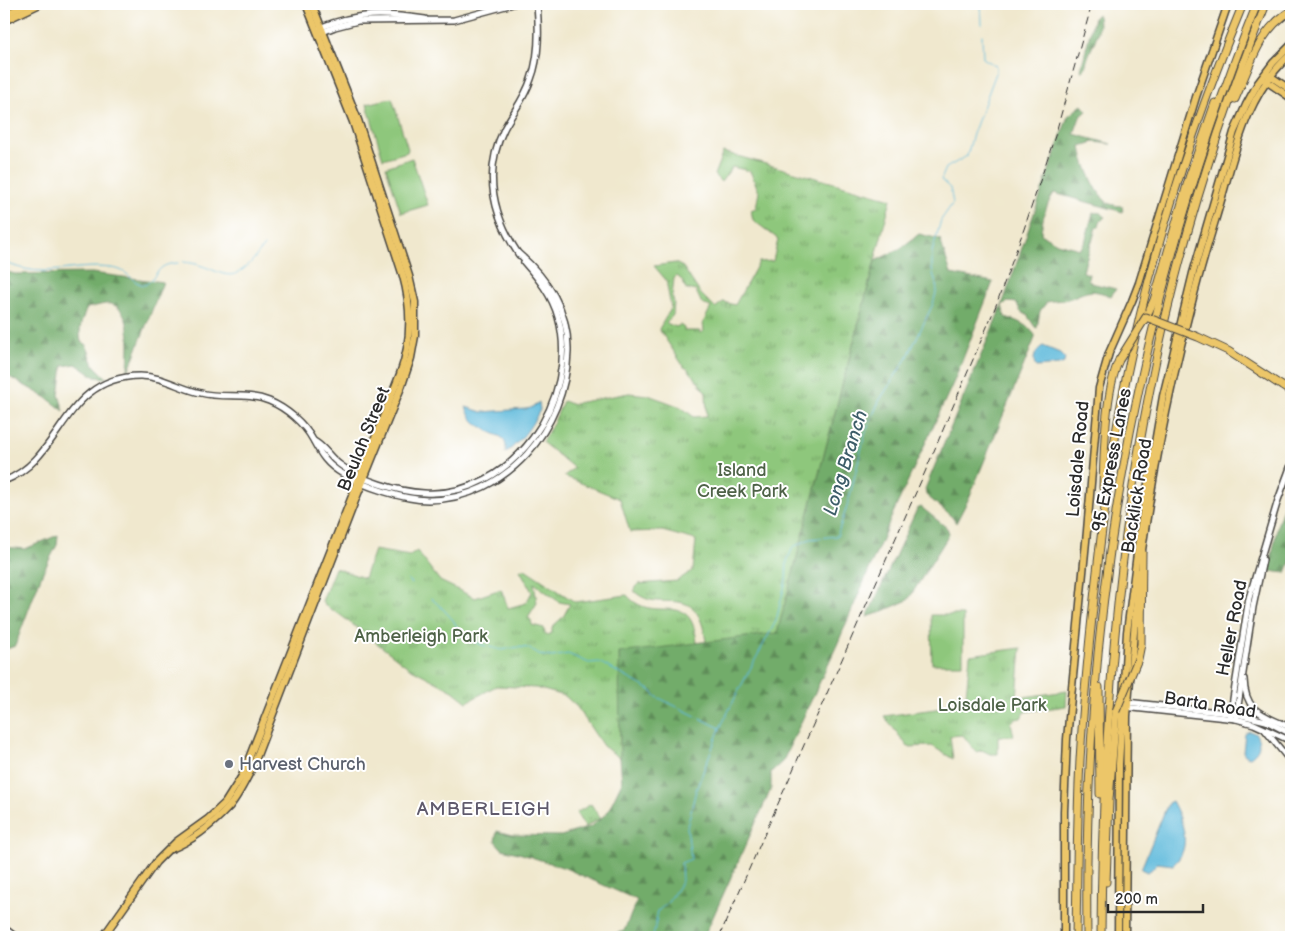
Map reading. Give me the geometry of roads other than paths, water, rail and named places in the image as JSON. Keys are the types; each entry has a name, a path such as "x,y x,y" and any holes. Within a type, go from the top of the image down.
{"highway":[{"path":"1076,937 1078,819 1087,660 1104,513 1121,403 1164,227 1196,127 1241,4"},
{"name":"95 Express Lanes","path":"1086,937 1089,781 1094,702 1102,615 1129,442 1166,280 1202,157 1257,4"},
{"path":"1101,937 1106,734 1114,640 1141,436 1169,304 1203,182 1218,134 1266,4"},
{"path":"1218,134 1250,62 1262,40 1274,24 1291,11"},
{"path":"1104,513 1103,489 1106,429 1112,378 1119,360 1146,317 1154,300 1201,142 1219,93 1240,47"},
{"path":"1146,317 1228,351 1291,392"},
{"path":"1105,937 1109,800 1123,706 1138,659 1140,644 1142,552"},
{"path":"1102,615 1099,689 1099,777 1103,814"}],"main road":[{"path":"4,15 27,4"},
{"path":"4,21 40,4"},
{"name":"Beulah Street","path":"306,4 320,30"},
{"name":"Beulah Street","path":"103,937 156,862 170,850 198,834 229,807 243,786 253,766 362,479 402,368 408,346 410,325 407,290 370,164 353,122 312,4"},
{"name":"Loisdale Road","path":"1064,937 1064,811 1067,739 1099,388 1109,353 1139,283 1197,95 1228,4"},
{"path":"1266,77 1291,45"},
{"path":"1266,77 1291,54"},
{"path":"1266,77 1291,90"},
{"path":"1266,77 1291,98"},
{"name":"Backlick Road","path":"1125,937 1123,706 1142,552 1169,397 1199,273 1238,141 1249,112 1266,77"},
{"name":"Backlick Road","path":"1118,937 1119,764 1131,591 1148,473 1163,396 1196,263 1228,153 1243,111 1266,77"}],"street":[{"path":"320,30 358,21 461,18 513,4"},
{"path":"4,480 17,474 34,462 69,413 85,396 111,381 130,377 159,378 203,394 248,396 269,401 295,418 336,463 362,479 415,493 432,494 455,491 480,482 508,464 527,446 542,426 557,390 562,361 562,337 558,316 545,288 503,230 497,212 493,187 493,168 503,132 526,94 534,73 537,54 537,4"},
{"name":"Heller Road","path":"1233,716 1249,598 1278,500 1291,465"},
{"name":"Heller Road","path":"1233,716 1245,661 1265,544"},
{"path":"1245,661 1244,686 1249,701 1257,712 1291,728"},
{"name":"Barta Road","path":"1123,706 1259,720 1291,734"},
{"name":"Barta Road","path":"1233,716 1263,727 1291,741"},
{"path":"1259,720 1274,720"},
{"path":"1263,727 1291,762"},
{"path":"4,928 16,937"}],"water":[{"path":"1043,346 1060,353 1065,358 1064,363 1036,367 1035,355"},
{"path":"539,402 540,410 529,428 521,439 505,453 506,444 503,439 475,422 466,407 482,412 531,408"},
{"path":"1250,731 1256,734 1259,744 1256,752 1250,757 1246,756 1243,752 1245,734"},
{"path":"1172,801 1180,817 1184,834 1183,851 1173,865 1157,863 1147,872 1141,869 1168,803"}],"waterway":[{"name":"Long Branch","path":"981,4 982,24"},
{"name":"Long Branch","path":"653,937 658,911 669,901 682,881 681,863 691,859 687,827 696,790 720,728 776,621 786,580 787,561 793,547 810,539 837,536 848,503 865,434 879,401 908,356 933,304 937,289 932,269 932,252 941,220 953,203 950,188 941,180 946,168 967,156 973,134 996,73 996,66 983,58 982,35"},
{"path":"183,262 197,264 222,274 232,275 248,265 264,246"},
{"path":"4,262 19,268 45,271 96,267 118,269 136,282 145,285 161,268 178,263"},
{"path":"408,580 412,584"},
{"path":"431,598 453,620 467,638 482,645 502,650 518,647 528,648 539,655 552,657 568,654 589,663 599,662 650,690 657,697 720,728"}],"railway":[{"path":"719,937 925,472 995,308 1055,136 1092,4"}],"place":[{"name":"Harvest Church","path":"229,764"}],"district":[{"name":"AMBERLEIGH","path":"484,809"}],"park label":[{"name":"Island Creek Park","path":"742,480"},
{"name":"Amberleigh Park","path":"421,636"},
{"name":"Loisdale Park","path":"992,705"}]}
